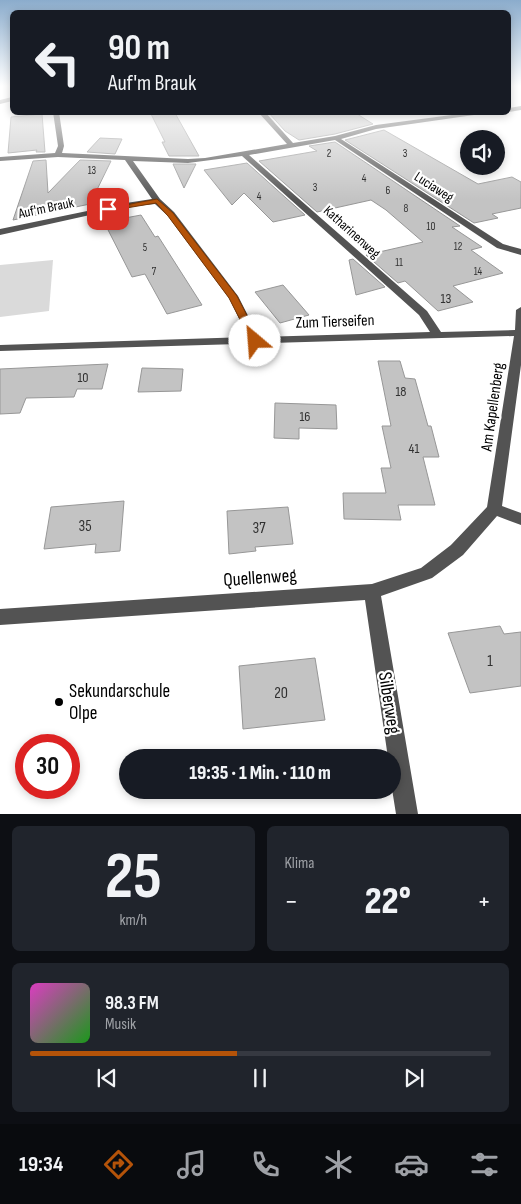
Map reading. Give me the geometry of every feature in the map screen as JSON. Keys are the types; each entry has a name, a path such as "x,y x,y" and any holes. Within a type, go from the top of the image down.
{"street":[{"path":"58,124 61,146 58,155"},
{"path":"272,124 292,146"},
{"path":"0,159 58,155 188,161 244,154 336,138 391,124"},
{"name":"Luciaweg","path":"336,138 500,246 521,252"},
{"name":"Katharinenweg","path":"244,154 423,313 436,335"},
{"path":"128,159 157,201 171,214 234,298 255,341"},
{"name":"Auf'm Brauk","path":"0,232 126,205 157,201"},
{"name":"Am Kapellenberg","path":"494,509 521,332 521,310"},
{"name":"Zum Tierseifen","path":"0,348 521,332"},
{"path":"494,509 521,519"},
{"name":"Quellenweg","path":"0,617 372,592 426,573 457,550 494,509"},
{"name":"Silberweg","path":"372,592 406,814"}],"shaded area":[{"path":"53,260 49,311 0,317 0,265"}],"building":[{"path":"10,124 43,124 45,152 36,152 37,150 8,153"},
{"path":"156,124 181,124 199,156 169,156 162,142 165,142"},
{"path":"279,124 373,124 335,134 299,140 285,131"},
{"path":"384,130 478,184 512,177 521,182 521,208 492,214 498,218 474,223 345,140"},
{"path":"100,138 122,139 115,154 87,152"},
{"path":"335,142 460,226 452,227 482,247 471,250 503,273 453,286 473,302 438,311 405,281 398,283 366,255 423,242 386,210 371,200 317,212 259,161 317,151 309,146"},
{"path":"46,160 48,193 80,160 111,161 90,204 13,220 33,161"},
{"path":"247,163 305,215 273,222 244,193 232,205 204,170"},
{"path":"173,164 196,164 184,188"},
{"path":"141,215 155,237 158,236 202,305 167,314 145,274 132,277 104,222"},
{"path":"353,259 385,287 356,295 349,260"},
{"path":"283,285 309,315 280,323 255,292"},
{"path":"378,361 400,361 405,378 415,379 439,457 423,457 435,505 398,505 401,520 344,519 343,493 386,493 381,468 391,468 382,426 391,426"},
{"path":"108,364 102,389 77,389 74,397 26,398 20,413 0,414 0,369"},
{"path":"142,368 183,369 181,391 138,392"},
{"path":"275,403 336,405 337,429 299,428 299,439 274,438"},
{"path":"124,501 120,551 95,553 96,544 44,549 51,507"},
{"path":"288,507 293,544 255,547 256,551 229,554 227,511"},
{"path":"500,626 504,634 521,632 521,686 470,693 448,633"},
{"path":"315,658 325,720 243,729 239,666"}],"place":[{"name":"Sekundarschule Olpe","path":"59,702"}],"route":[{"path":"108,209 157,201 171,214 234,298 255,341"}]}
